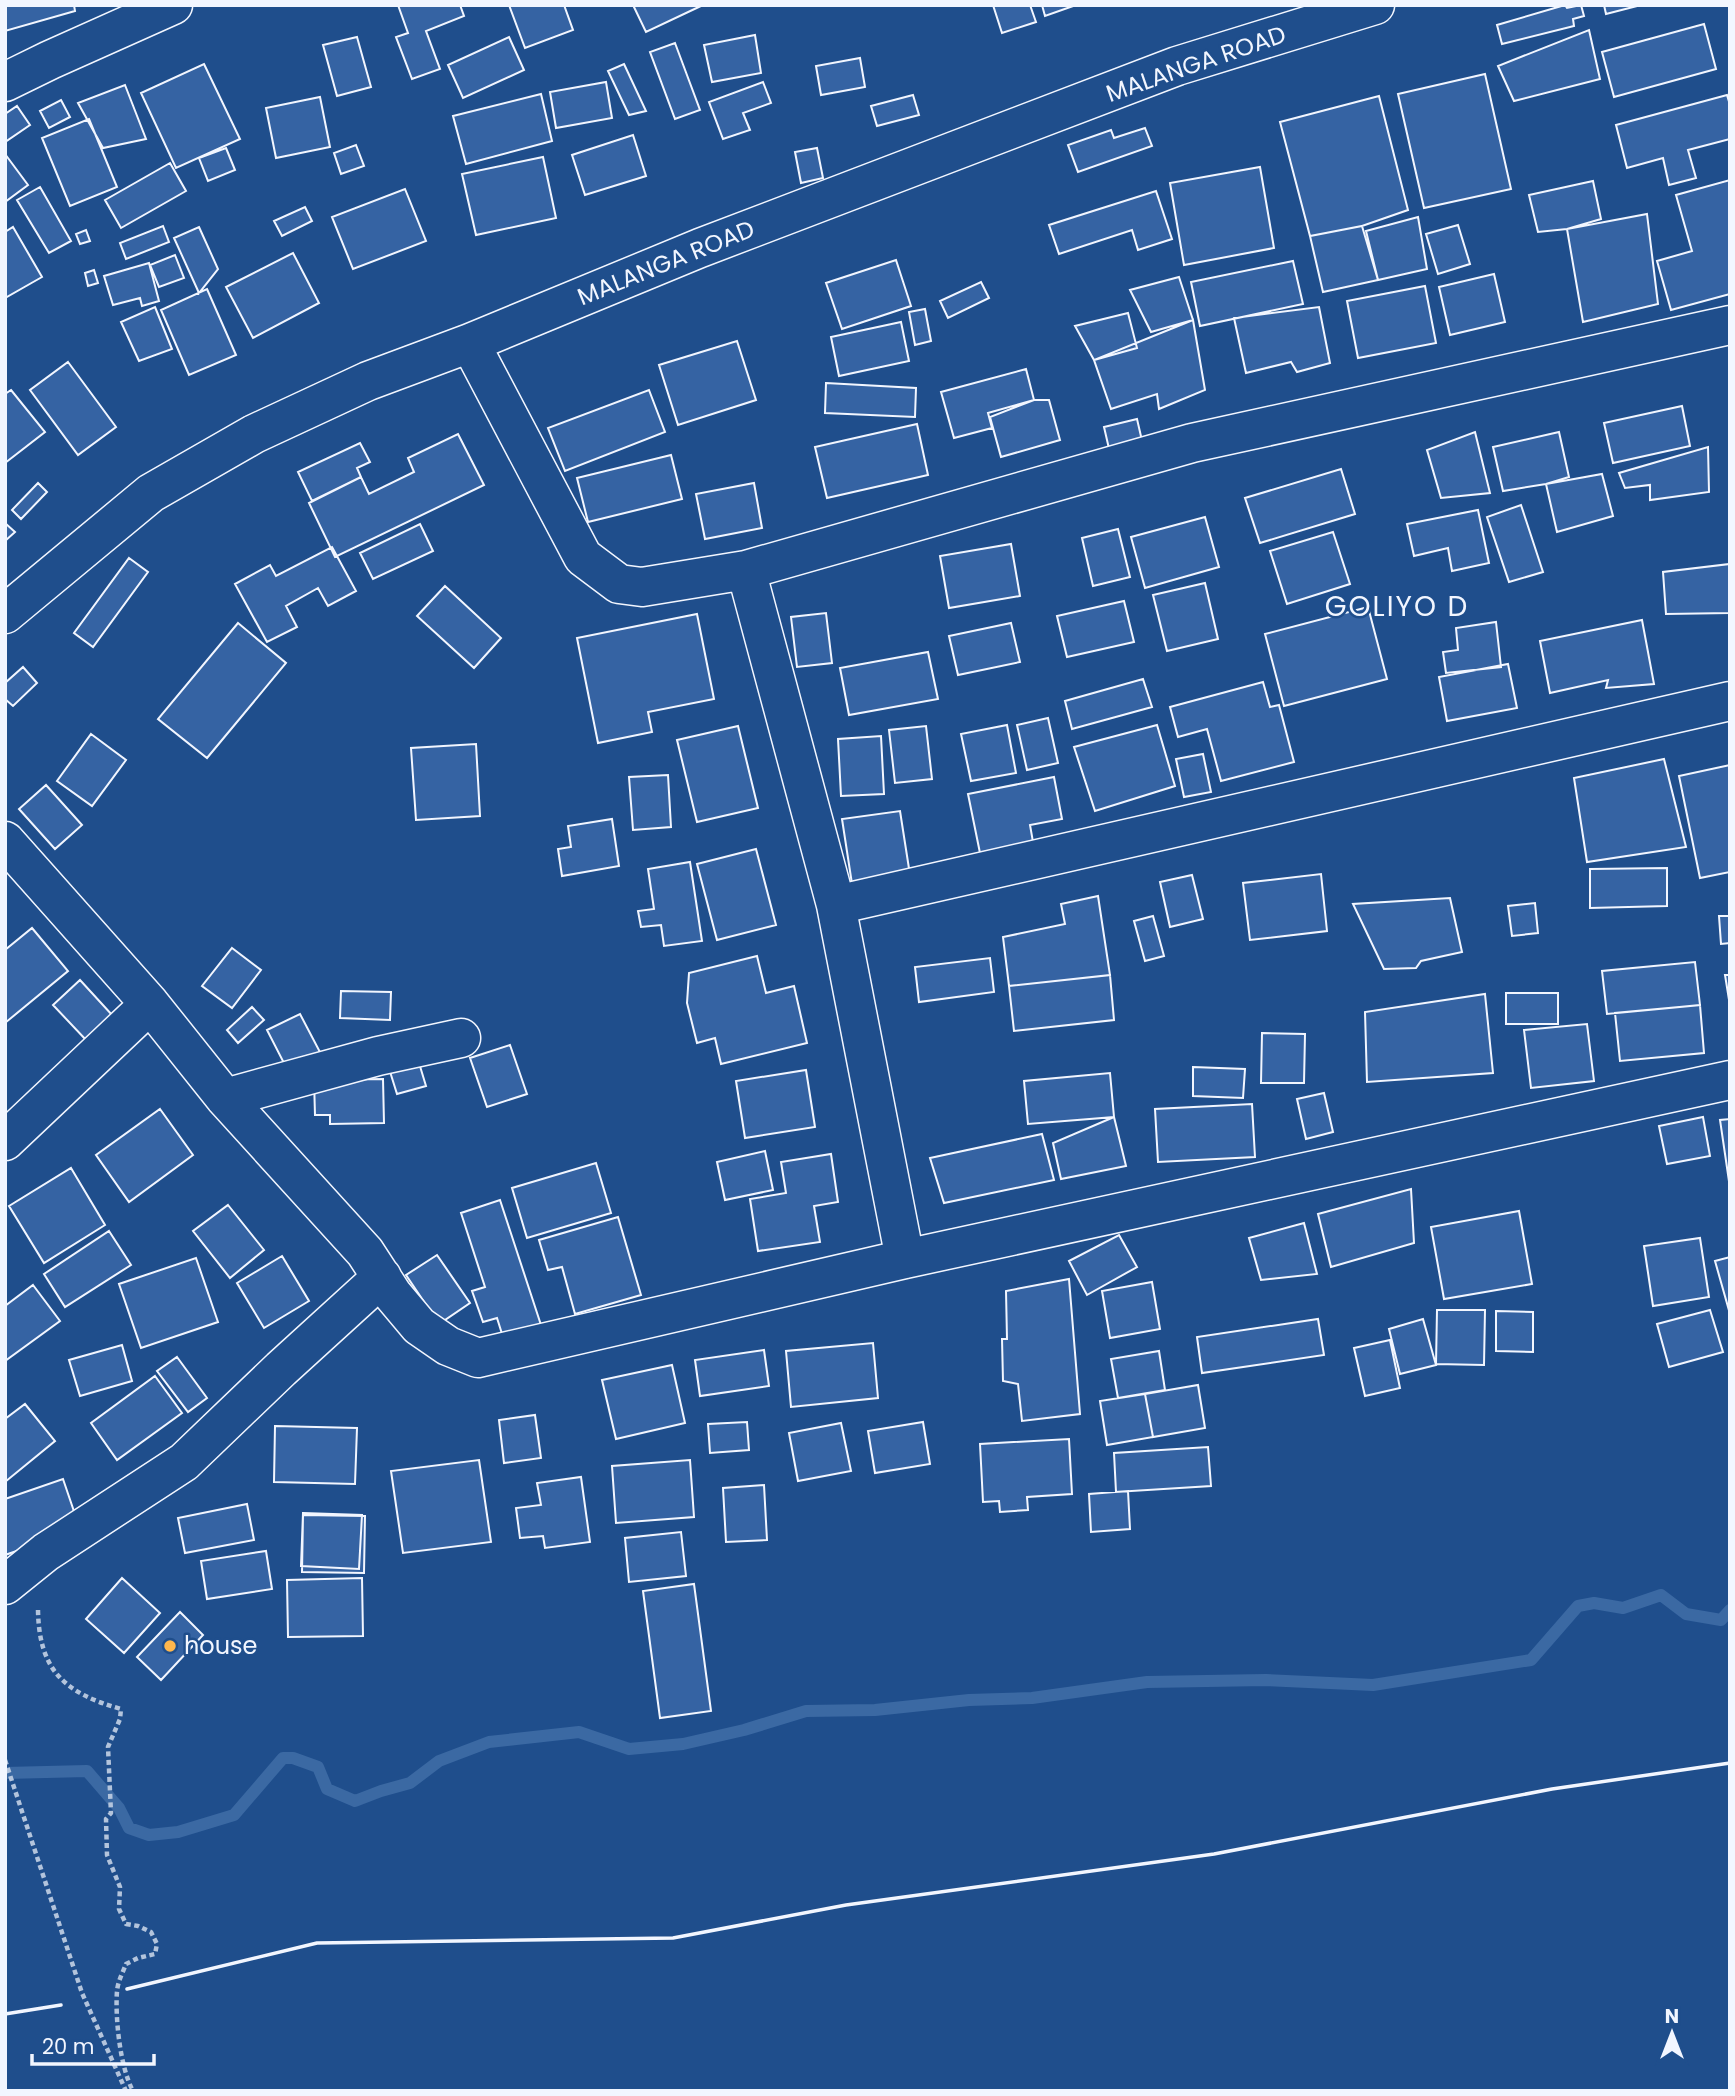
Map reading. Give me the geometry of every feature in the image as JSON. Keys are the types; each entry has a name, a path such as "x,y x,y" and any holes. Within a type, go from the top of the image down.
{"street":[{"path":"5,82 173,5"},
{"name":"MALANGA ROAD","path":"5,614 151,493 254,434 368,382 700,248 1177,66 1374,5"},
{"path":"470,343 583,557 619,584 642,587 746,570 1192,443 1730,325"},
{"path":"746,570 836,905 905,1259"},
{"path":"836,905 1730,701"},
{"path":"5,841 150,1004 225,1098 365,1252 419,1326 448,1346 478,1358 905,1259 1730,1080"},
{"path":"5,1141 150,1004"},
{"path":"225,1098 378,1056 461,1038"},
{"path":"5,1585 46,1552 184,1462 281,1368 382,1277"}],"path":[{"path":"39,1604 44,1652 51,1669 79,1692 103,1704 121,1709 120,1719 108,1747 111,1813 106,1819 107,1855 120,1887 119,1909 126,1924 151,1932 157,1944 155,1954 127,1964 117,1988 123,2060 133,2091"},
{"path":"5,1760 82,1993 126,2091"}],"building":[{"path":"5,5 74,5 75,11 5,31"},
{"path":"398,5 460,5 464,16 426,31 440,69 412,79 396,37 408,33"},
{"path":"509,5 564,5 573,30 525,48"},
{"path":"633,5 703,5 646,32"},
{"path":"993,5 1030,5 1036,22 1002,33"},
{"path":"1042,5 1076,5 1045,16"},
{"path":"1565,5 1567,8 1581,5 1584,16 1573,19 1574,26 1502,44 1497,25"},
{"path":"1604,5 1641,5 1606,14"},
{"path":"1704,24 1716,69 1614,97 1602,52"},
{"path":"1589,30 1600,79 1514,101 1498,66"},
{"path":"755,35 761,73 712,82 704,45"},
{"path":"357,37 371,87 337,96 323,45"},
{"path":"509,37 524,70 463,98 448,65"},
{"path":"675,43 700,110 675,119 650,52"},
{"path":"860,58 865,87 821,95 816,66"},
{"path":"204,64 240,139 176,168 141,93"},
{"path":"624,64 646,111 629,115 608,71"},
{"path":"1485,74 1511,189 1424,208 1398,94"},
{"path":"606,82 612,118 556,128 550,92"},
{"path":"763,82 771,103 743,113 750,130 723,139 709,102"},
{"path":"125,85 146,139 103,148 78,103"},
{"path":"541,94 552,141 466,164 453,116"},
{"path":"913,95 919,115 877,126 871,106"},
{"path":"1727,95 1730,105 1730,139 1688,150 1696,178 1669,185 1663,158 1627,168 1616,125"},
{"path":"1379,96 1408,210 1362,226 1310,236 1280,122"},
{"path":"320,97 330,147 276,158 266,108"},
{"path":"61,100 70,117 49,128 40,111"},
{"path":"17,106 30,125 5,142 5,114"},
{"path":"89,119 117,187 70,206 42,138"},
{"path":"1145,128 1152,146 1078,172 1068,145 1111,130 1114,138"},
{"path":"633,135 646,176 585,195 572,155"},
{"path":"356,145 364,166 341,174 334,153"},
{"path":"226,148 235,170 208,181 199,158"},
{"path":"817,148 823,178 801,183 795,152"},
{"path":"5,154 28,185 5,202"},
{"path":"543,157 556,218 476,235 462,174"},
{"path":"170,163 186,191 121,228 105,200"},
{"path":"1260,167 1274,248 1184,265 1170,183"},
{"path":"1730,180 1730,294 1671,310 1657,261 1692,251 1676,195"},
{"path":"1593,181 1601,219 1567,229 1538,232 1529,195"},
{"path":"40,187 71,241 49,253 17,200"},
{"path":"405,189 426,241 353,269 332,217"},
{"path":"1156,191 1172,239 1138,250 1132,230 1059,254 1049,225"},
{"path":"305,207 312,221 282,236 274,221"},
{"path":"1647,214 1658,304 1583,322 1567,229"},
{"path":"1418,217 1427,269 1378,280 1366,231"},
{"path":"1458,225 1470,264 1438,274 1426,234"},
{"path":"163,226 169,242 126,259 120,243"},
{"path":"1362,226 1378,280 1323,292 1310,236"},
{"path":"13,227 42,277 5,298 5,232"},
{"path":"199,227 218,269 199,293 174,238"},
{"path":"86,230 90,241 80,244 76,234"},
{"path":"293,253 319,303 253,338 226,287"},
{"path":"175,255 184,278 159,287 150,265"},
{"path":"896,260 911,306 842,329 826,283"},
{"path":"1293,261 1303,304 1200,326 1191,282"},
{"path":"149,263 159,301 142,306 140,298 113,305 104,276"},
{"path":"94,270 98,283 88,286 85,273"},
{"path":"1494,274 1505,322 1450,335 1439,287"},
{"path":"1179,277 1193,320 1151,332 1130,290"},
{"path":"981,282 989,298 948,318 940,301"},
{"path":"1425,286 1436,343 1358,358 1347,301"},
{"path":"207,289 236,355 189,375 161,310"},
{"path":"155,307 172,349 139,361 121,322"},
{"path":"1319,307 1330,363 1297,372 1291,362 1246,373 1234,318"},
{"path":"925,309 931,341 915,345 909,312"},
{"path":"1128,313 1137,348 1094,360 1075,326"},
{"path":"1193,320 1205,390 1159,409 1157,394 1111,409 1094,360"},
{"path":"901,322 909,361 839,376 831,337"},
{"path":"737,341 756,400 678,425 659,365"},
{"path":"68,362 116,427 78,455 30,390"},
{"path":"1026,369 1034,400 988,413 992,428 954,438 941,392"},
{"path":"826,383 916,388 915,417 825,413"},
{"path":"11,390 45,432 5,463 5,394"},
{"path":"649,390 665,432 565,471 548,428"},
{"path":"1034,400 1049,400 1060,440 1001,457 990,417"},
{"path":"1682,406 1690,446 1613,463 1604,423"},
{"path":"1137,419 1143,445 1110,453 1104,427"},
{"path":"917,424 928,475 827,498 815,447"},
{"path":"1475,432 1490,493 1441,498 1427,450"},
{"path":"1559,432 1569,477 1503,491 1493,447"},
{"path":"458,434 484,485 335,557 309,503 361,477 369,494 414,472 408,458"},
{"path":"360,443 370,462 357,468 361,477 312,501 298,472"},
{"path":"1708,447 1709,492 1650,500 1650,485 1625,488 1619,473"},
{"path":"671,455 682,499 588,522 577,478"},
{"path":"1341,469 1355,514 1260,543 1245,498"},
{"path":"1602,474 1613,516 1557,532 1546,484"},
{"path":"38,483 47,492 21,519 12,510"},
{"path":"754,483 762,528 705,539 696,494"},
{"path":"1521,505 1543,572 1509,582 1487,517"},
{"path":"1478,510 1489,563 1452,571 1448,548 1414,556 1407,524"},
{"path":"1205,517 1219,567 1145,588 1131,537"},
{"path":"5,523 15,532 5,541"},
{"path":"420,524 433,551 373,579 360,553"},
{"path":"1118,529 1130,577 1093,586 1082,538"},
{"path":"1333,532 1350,584 1287,604 1270,551"},
{"path":"1011,544 1020,596 949,608 940,556"},
{"path":"332,547 356,591 328,606 318,588 286,606 297,627 267,642 235,584 270,565 276,576"},
{"path":"129,558 148,572 93,647 74,633"},
{"path":"1730,564 1730,613 1666,614 1663,572"},
{"path":"1205,583 1218,639 1167,651 1153,595"},
{"path":"445,586 501,638 474,668 417,616"},
{"path":"1124,601 1134,642 1067,657 1057,616"},
{"path":"1368,607 1387,679 1284,706 1265,634"},
{"path":"826,613 832,663 797,667 791,617"},
{"path":"697,614 714,699 648,712 652,732 598,743 577,638"},
{"path":"1642,620 1654,684 1606,688 1608,680 1550,693 1540,641"},
{"path":"1496,622 1501,667 1446,673 1443,652 1458,650 1456,628"},
{"path":"238,623 286,663 207,758 158,719"},
{"path":"1011,623 1020,662 958,675 949,636"},
{"path":"928,652 938,699 849,715 840,668"},
{"path":"1508,664 1517,708 1447,721 1439,677"},
{"path":"23,667 37,683 13,706 5,699 5,683"},
{"path":"1143,679 1152,707 1072,729 1065,701"},
{"path":"1263,682 1270,707 1279,705 1294,762 1221,781 1207,729 1178,737 1170,707"},
{"path":"1048,718 1058,763 1027,770 1017,725"},
{"path":"1007,725 1016,773 971,781 961,734"},
{"path":"1157,725 1175,786 1095,811 1074,747"},
{"path":"738,726 758,808 697,822 677,740"},
{"path":"926,726 932,779 895,783 889,730"},
{"path":"91,734 126,760 92,806 57,781"},
{"path":"881,736 884,794 841,796 838,739"},
{"path":"476,744 480,816 416,820 411,748"},
{"path":"1203,754 1211,792 1184,797 1176,759"},
{"path":"1664,759 1686,847 1587,862 1574,778"},
{"path":"1730,765 1730,872 1700,878 1679,776"},
{"path":"668,775 671,827 633,830 629,777"},
{"path":"1054,777 1062,819 1030,825 1033,842 980,853 968,794"},
{"path":"46,785 82,825 55,849 19,809"},
{"path":"900,811 910,875 852,884 842,819"},
{"path":"612,819 619,866 562,876 558,849 571,847 568,826"},
{"path":"756,849 776,925 717,940 697,864"},
{"path":"690,862 702,941 664,946 661,925 641,927 638,911 654,909 648,869"},
{"path":"1667,868 1667,906 1590,908 1590,869"},
{"path":"1321,874 1327,931 1250,940 1243,883"},
{"path":"1192,875 1203,919 1170,927 1160,882"},
{"path":"1098,896 1110,975 1009,986 1003,937 1065,924 1061,904"},
{"path":"1450,898 1462,952 1421,961 1416,968 1384,969 1353,904"},
{"path":"1535,903 1538,933 1512,936 1508,906"},
{"path":"1153,916 1164,956 1145,961 1134,921"},
{"path":"1719,916 1730,916 1730,943 1721,944"},
{"path":"32,928 68,971 5,1023 5,950"},
{"path":"232,948 261,970 232,1008 202,986"},
{"path":"757,956 766,993 794,986 807,1043 721,1064 715,1038 697,1043 687,1003 689,973"},
{"path":"990,958 994,992 919,1002 915,967"},
{"path":"1695,962 1700,1005 1607,1014 1602,971"},
{"path":"1110,975 1114,1020 1014,1031 1009,986"},
{"path":"1725,975 1730,975 1730,1006"},
{"path":"80,980 113,1016 87,1041 53,1005"},
{"path":"341,991 391,992 390,1020 340,1018"},
{"path":"1506,993 1558,993 1558,1024 1506,1024"},
{"path":"1485,994 1493,1073 1367,1082 1365,1012"},
{"path":"1700,1005 1704,1053 1620,1061 1615,1013"},
{"path":"252,1007 264,1020 238,1043 227,1030"},
{"path":"300,1014 321,1054 288,1071 267,1030"},
{"path":"1587,1024 1594,1081 1531,1088 1524,1030"},
{"path":"1262,1033 1305,1034 1304,1083 1261,1083"},
{"path":"510,1045 527,1094 487,1107 470,1058"},
{"path":"416,1053 426,1086 397,1094 387,1062"},
{"path":"1193,1067 1245,1069 1243,1098 1193,1096"},
{"path":"806,1070 815,1127 745,1138 736,1081"},
{"path":"1110,1073 1114,1117 1028,1124 1024,1081"},
{"path":"383,1079 384,1123 330,1124 330,1115 315,1115 314,1080"},
{"path":"1324,1093 1333,1132 1306,1139 1297,1099"},
{"path":"1252,1104 1255,1157 1158,1162 1155,1109"},
{"path":"160,1109 193,1155 129,1202 96,1155"},
{"path":"1114,1117 1126,1166 1061,1179 1053,1143"},
{"path":"1703,1117 1710,1156 1667,1164 1659,1126"},
{"path":"1730,1119 1730,1188 1720,1120"},
{"path":"1042,1134 1054,1180 944,1203 930,1158"},
{"path":"765,1151 773,1190 725,1200 717,1162"},
{"path":"831,1154 838,1202 814,1206 820,1242 758,1251 750,1199 786,1193 781,1162"},
{"path":"596,1163 611,1213 527,1238 512,1188"},
{"path":"71,1168 105,1225 44,1263 9,1206"},
{"path":"1411,1189 1414,1243 1331,1267 1318,1214"},
{"path":"500,1200 541,1325 503,1337 497,1318 483,1322 472,1291 485,1287 461,1213"},
{"path":"228,1205 264,1250 230,1278 193,1231"},
{"path":"1519,1211 1532,1284 1444,1299 1431,1227"},
{"path":"618,1217 641,1295 575,1314 562,1267 548,1270 539,1240"},
{"path":"1304,1223 1317,1274 1261,1280 1249,1238"},
{"path":"109,1231 131,1265 65,1307 44,1274"},
{"path":"1119,1235 1137,1267 1087,1295 1069,1261"},
{"path":"1700,1238 1709,1297 1653,1306 1644,1246"},
{"path":"437,1255 470,1303 439,1324 406,1275"},
{"path":"282,1256 309,1301 264,1328 237,1283"},
{"path":"1730,1257 1730,1314 1715,1261"},
{"path":"196,1258 218,1322 141,1348 119,1284"},
{"path":"1069,1279 1080,1414 1022,1421 1018,1384 1003,1381 1002,1339 1007,1339 1006,1291"},
{"path":"1152,1282 1160,1329 1110,1338 1102,1291"},
{"path":"33,1285 60,1321 5,1361 5,1306"},
{"path":"1437,1310 1485,1310 1484,1365 1436,1364"},
{"path":"1710,1310 1723,1352 1669,1367 1657,1324"},
{"path":"1496,1311 1533,1312 1533,1352 1496,1351"},
{"path":"1318,1319 1324,1355 1202,1373 1197,1337"},
{"path":"1423,1319 1436,1365 1400,1374 1389,1329"},
{"path":"1390,1340 1400,1388 1365,1396 1354,1348"},
{"path":"873,1343 878,1398 791,1407 786,1351"},
{"path":"122,1345 132,1381 80,1396 69,1360"},
{"path":"764,1350 769,1386 700,1396 695,1360"},
{"path":"1159,1351 1165,1390 1118,1398 1111,1359"},
{"path":"177,1357 207,1398 188,1412 157,1371"},
{"path":"672,1365 685,1423 616,1439 602,1380"},
{"path":"155,1376 182,1413 117,1460 91,1423"},
{"path":"1198,1385 1205,1428 1153,1437 1145,1394"},
{"path":"1145,1394 1153,1437 1107,1445 1100,1401"},
{"path":"25,1404 55,1441 5,1482 5,1419"},
{"path":"535,1415 541,1458 504,1463 499,1420"},
{"path":"747,1422 749,1450 710,1453 708,1424"},
{"path":"923,1422 930,1464 875,1473 868,1431"},
{"path":"841,1423 851,1471 798,1481 789,1433"},
{"path":"275,1426 357,1428 355,1484 274,1482"},
{"path":"1069,1439 1072,1494 1027,1497 1028,1510 1000,1512 999,1501 983,1502 980,1444"},
{"path":"1208,1447 1211,1486 1116,1492 1114,1453"},
{"path":"479,1460 491,1542 403,1553 391,1471"},
{"path":"690,1460 694,1517 616,1523 612,1466"},
{"path":"581,1477 590,1542 545,1548 543,1536 520,1538 516,1508 541,1505 537,1483"},
{"path":"63,1479 80,1529 5,1555 5,1499"},
{"path":"764,1485 767,1540 726,1542 723,1488"},
{"path":"1128,1491 1130,1529 1091,1532 1089,1494"},
{"path":"247,1504 254,1540 185,1553 178,1518"},
{"path":"303,1513 362,1515 359,1569 301,1566"},
{"path":"303,1515 365,1516 364,1573 302,1572"},
{"path":"681,1532 686,1576 629,1582 625,1538"},
{"path":"266,1551 272,1589 207,1599 201,1561"},
{"path":"122,1578 160,1613 124,1653 86,1619"},
{"path":"362,1578 363,1636 288,1637 287,1580"},
{"path":"694,1584 711,1711 660,1718 643,1591"},
{"name":"house","path":"180,1612 203,1635 161,1680 137,1657"}],"waterway":[{"path":"5,1773 87,1771 119,1808 129,1828 149,1835 178,1832 234,1815 283,1758 293,1758 318,1767 327,1789 355,1801 410,1783 439,1761 489,1742 579,1732 629,1749 683,1744 744,1730 806,1711 875,1710 969,1700 1032,1698 1147,1682 1266,1680 1373,1685 1531,1660 1578,1606 1594,1603 1623,1608 1661,1595 1686,1614 1721,1620 1730,1610"}],"wall":[{"path":"127,1989 317,1943 673,1938 846,1905 1214,1854 1552,1789 1730,1763"},
{"path":"5,2014 61,2005"}],"place":[{"name":"house","path":"170,1646"}],"district":[{"name":"GOLIYO D","path":"1397,606"}]}
